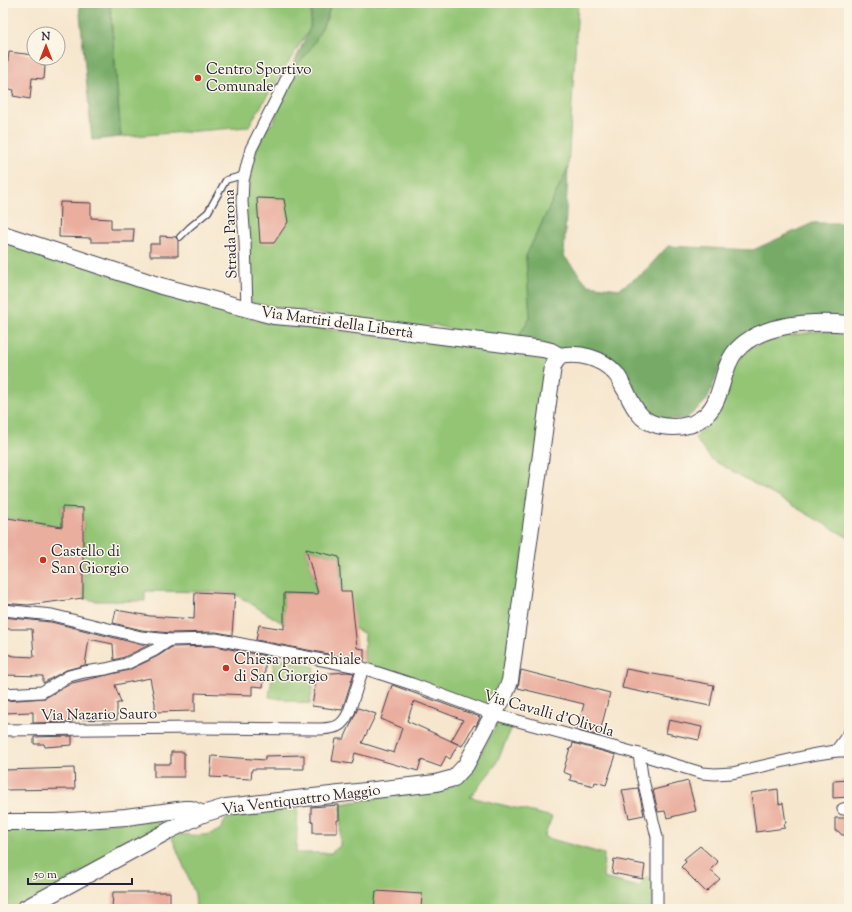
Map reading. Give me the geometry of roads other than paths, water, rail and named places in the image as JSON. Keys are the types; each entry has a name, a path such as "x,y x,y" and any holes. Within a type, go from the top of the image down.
{"street":[{"name":"Strada Parona","path":"247,309 242,202 244,175 251,149 290,72"},
{"name":"Via Martiri della Libertà","path":"3,234 161,286 274,316 309,319 543,349 560,356"},
{"path":"560,356 574,354 586,356 602,362 616,373 633,404 643,417 658,425 676,427 690,425 704,417 714,406 728,366 735,352 749,339 765,332 789,326 813,323 849,324"},
{"name":"Via Ventiquattro Maggio","path":"3,822 56,822 126,817 185,809 191,809 203,814 226,807 436,783 454,778 466,765 493,714 504,699 511,674 554,366 560,356"},
{"name":"Via Cavalli d'Olivola","path":"3,610 52,615 141,637 170,640 216,639 363,668 412,684 493,714 640,754 702,773 732,773 836,751 849,751"},
{"path":"3,694 42,692 69,676 126,664 155,650 170,640"},
{"name":"Via Nazario Sauro","path":"3,730 336,728 346,719 363,668"},
{"path":"836,751 849,734"},
{"path":"640,754 642,776 657,837 657,909"},
{"path":"24,909 168,831 203,814"}],"lane":[{"path":"180,237 208,212 226,180 244,175"}],"place":[{"name":"Centro Sportivo Comunale","path":"198,78"},
{"name":"Castello di San Giorgio","path":"43,560"},
{"name":"Chiesa parrocchiale di San Giorgio","path":"226,668"}]}
